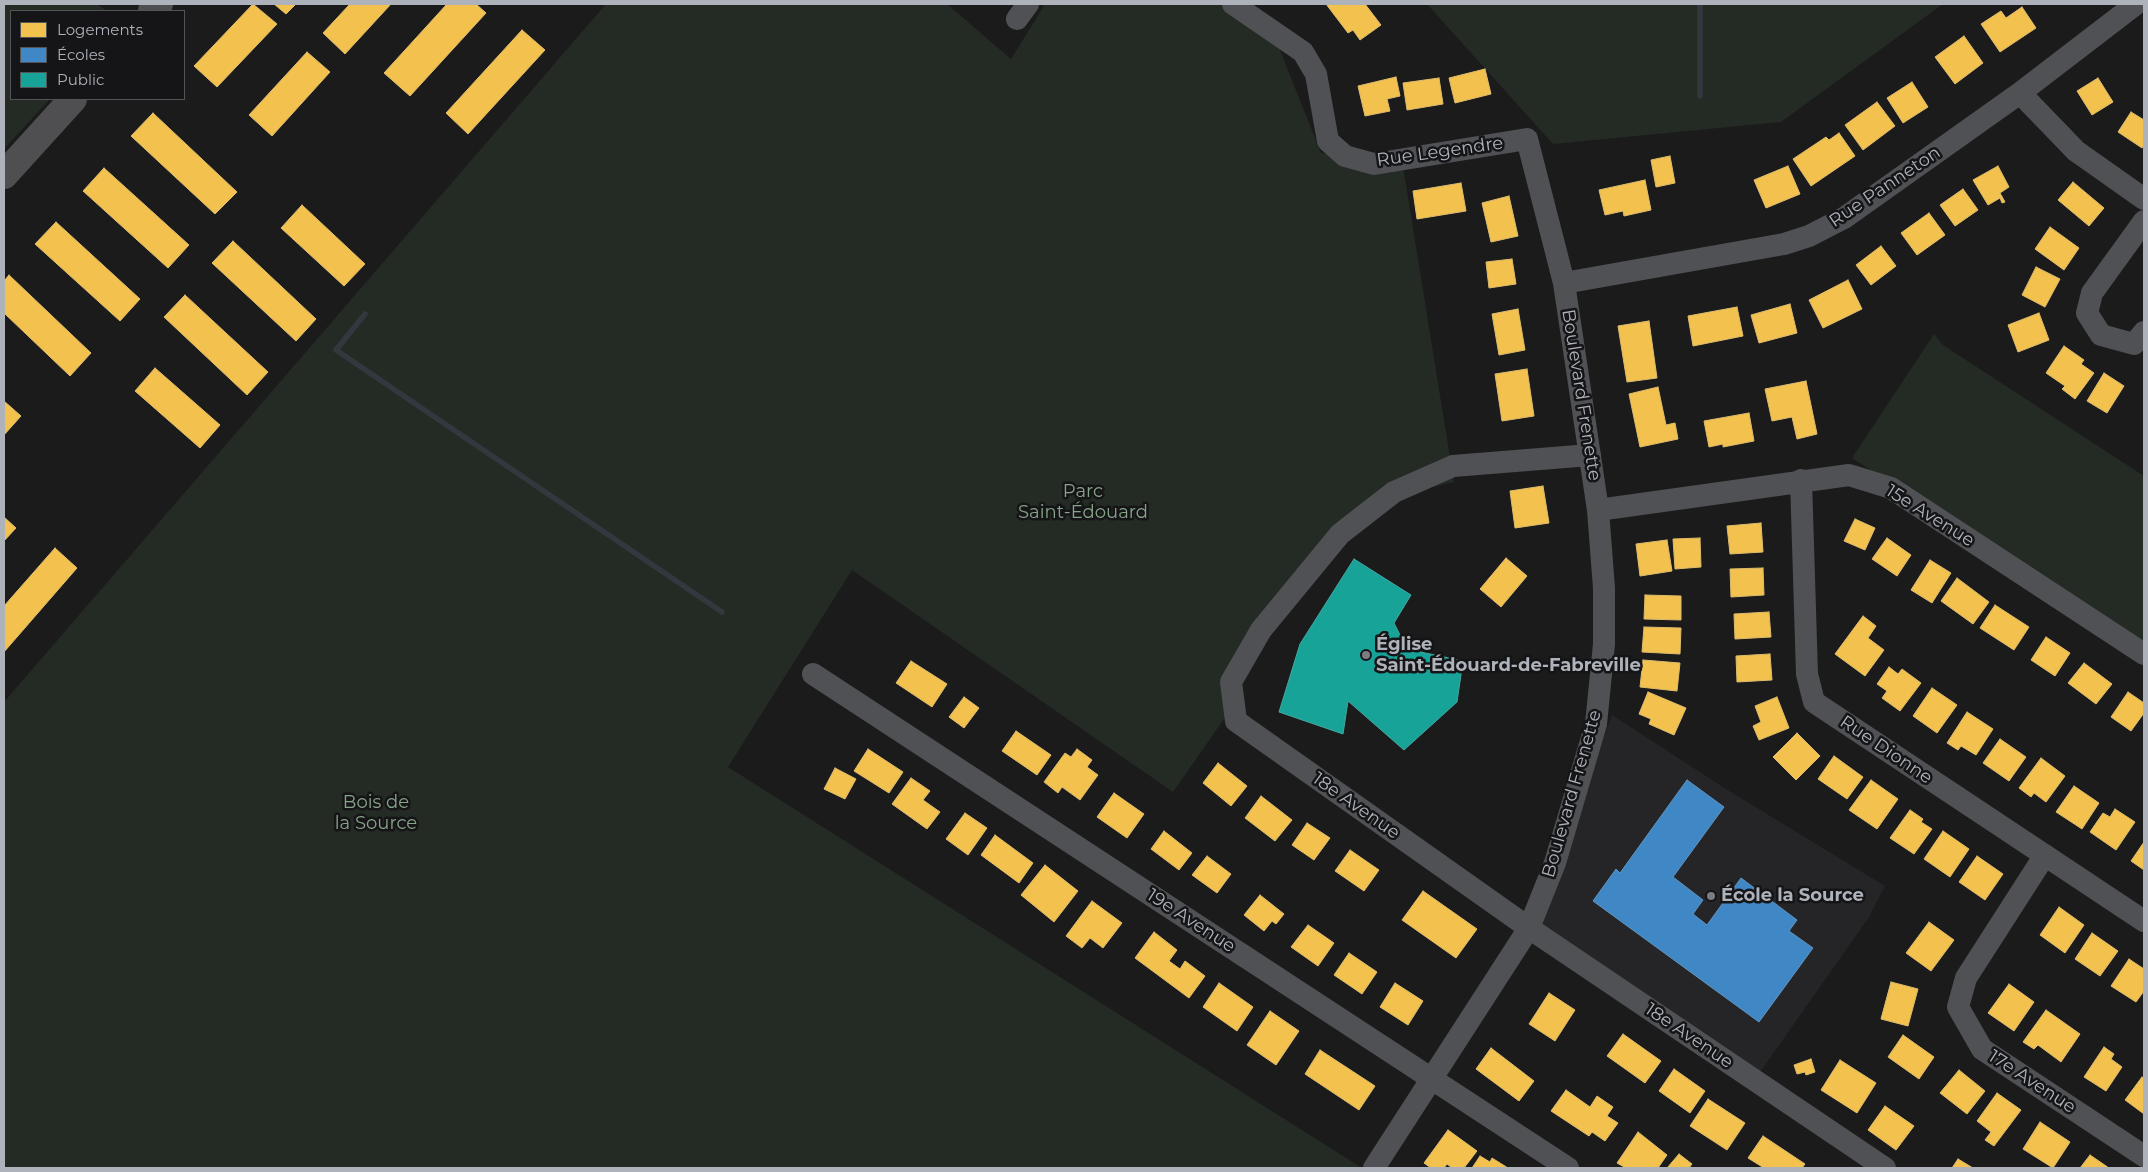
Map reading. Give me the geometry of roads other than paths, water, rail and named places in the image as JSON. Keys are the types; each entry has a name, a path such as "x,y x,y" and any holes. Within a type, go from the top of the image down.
{"main road":[{"path":"4,175 72,100"}],"street":[{"name":"Rue Legendre","path":"1233,4 1303,52 1316,74 1328,141 1345,156 1374,164 1527,139"},
{"name":"Rue Panneton","path":"1564,283 1784,244 1810,236 1844,218 2020,93 2136,4"},
{"path":"2020,93 2076,151 2144,200"},
{"name":"Boulevard Frenette","path":"1374,1168 1529,928 1555,863 1596,724 1604,644 1604,588 1598,510 1564,283 1527,139"},
{"path":"2144,221 2092,293 2088,313 2101,335 2134,344 2144,332"},
{"name":"18e Avenue","path":"1590,456 1453,466 1394,492 1340,534 1261,630 1232,682 1236,721 1529,928 1885,1168"},
{"name":"15e Avenue","path":"1598,510 1801,480 1849,475 1891,488 2144,654"},
{"name":"Rue Dionne","path":"1801,480 1807,674 1814,702 2144,921"},
{"name":"19e Avenue","path":"813,674 1568,1168"},
{"name":"17e Avenue","path":"2045,855 1966,978 1958,1007 1982,1049 2144,1156"}],"waterway":[{"path":"1700,4 1700,96"},
{"path":"365,314 336,350 722,612"}],"place":[{"name":"Église Saint-Édouard-de-Fabreville","path":"1366,655"},
{"name":"École la Source","path":"1711,896"}],"park label":[{"name":"Parc Saint-Édouard","path":"1083,502"},
{"name":"Bois de la Source","path":"376,813"}]}
